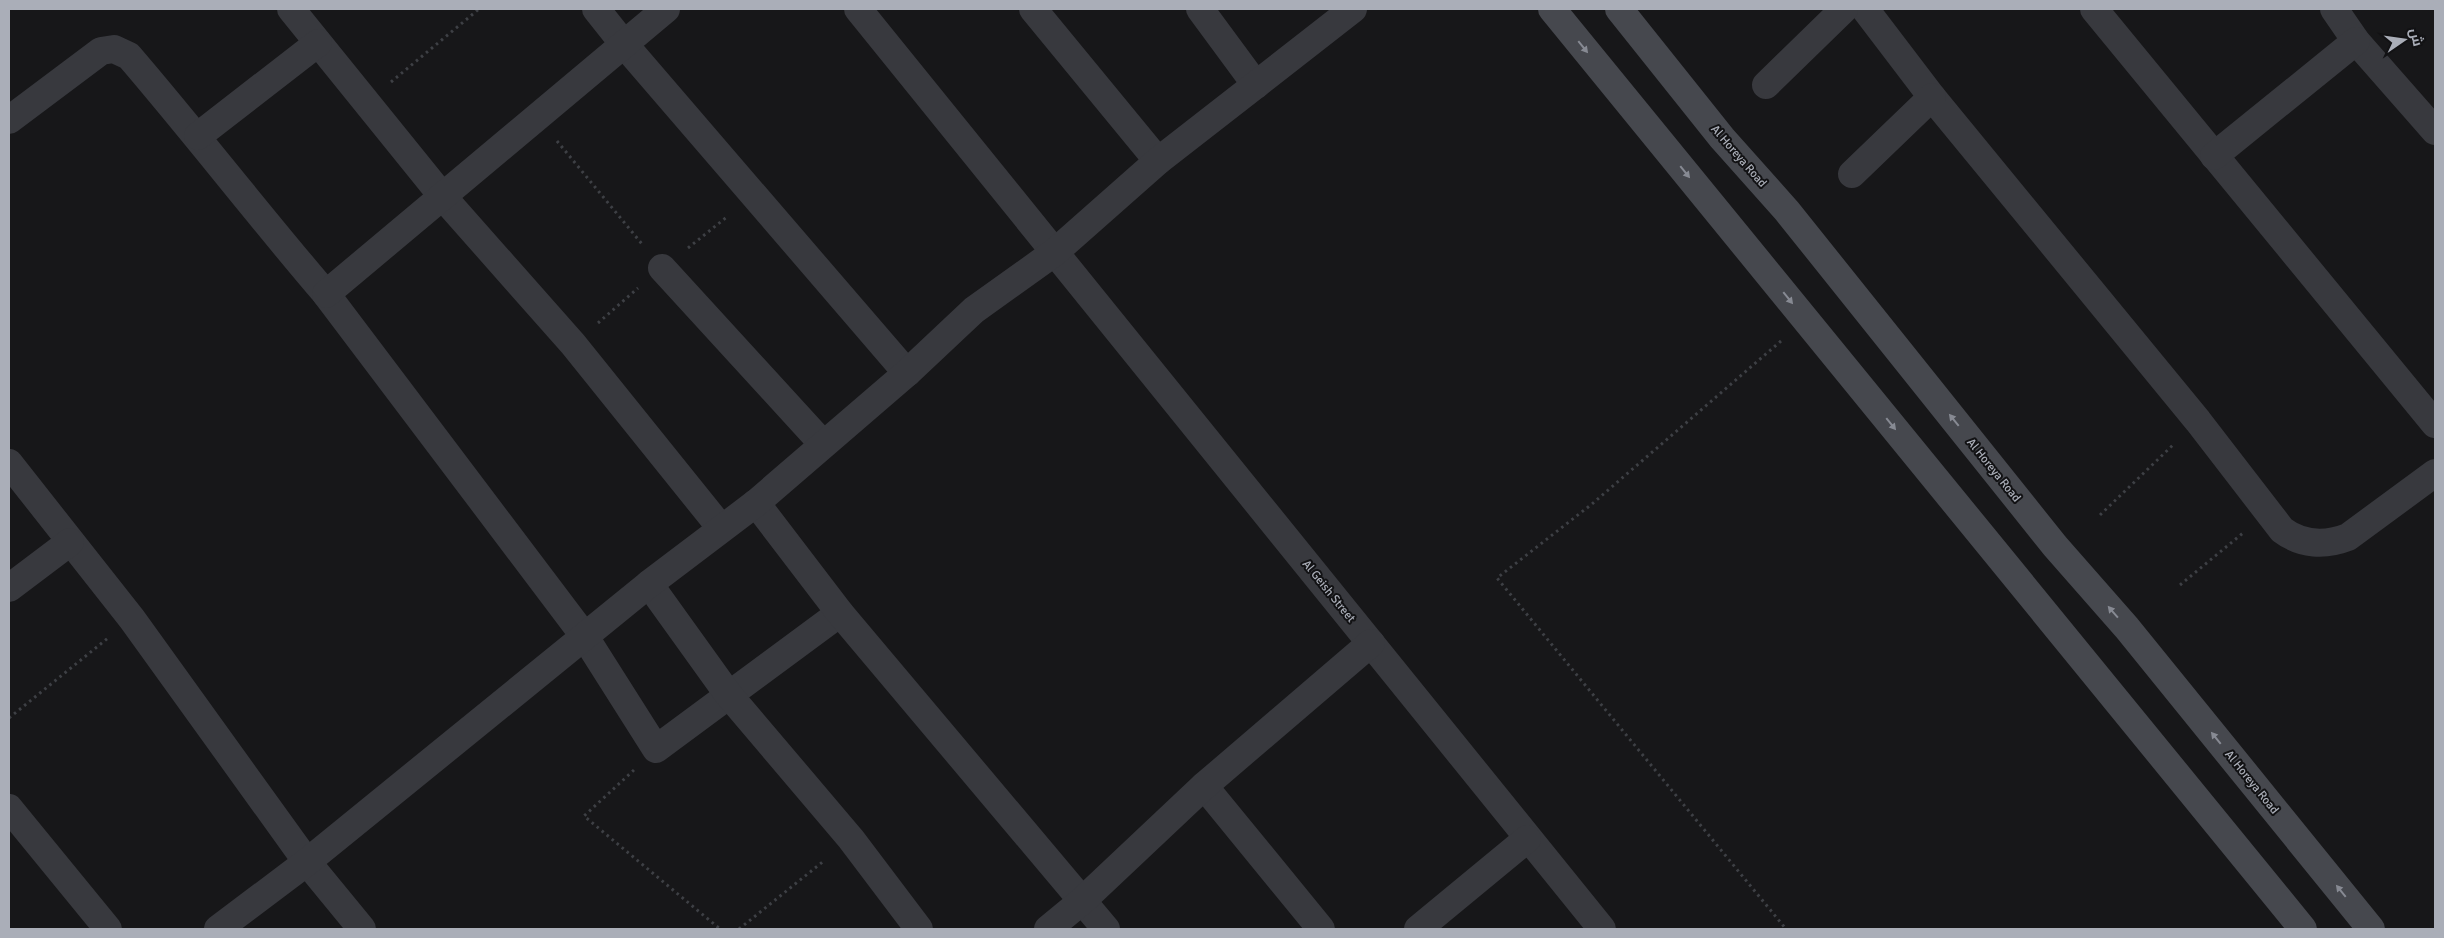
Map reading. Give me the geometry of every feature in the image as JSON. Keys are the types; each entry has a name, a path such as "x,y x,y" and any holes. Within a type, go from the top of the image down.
{"main road":[{"path":"1552,9 2303,929"},
{"name":"Al Horeya Road","path":"1619,9 1722,138 1787,211 2055,546 2127,628 2371,929"}],"street":[{"path":"291,9 444,197 573,344 721,528"},
{"path":"596,9 623,43 907,373"},
{"path":"326,294 444,197 623,43 666,9"},
{"name":"Al Geish Street","path":"858,9 1371,643 1527,839 1602,929"},
{"path":"1033,9 1158,161"},
{"path":"1200,9 1256,85"},
{"path":"218,929 307,862 649,584 756,503 907,373 974,310 1055,252 1158,161 1353,9"},
{"path":"1766,85 1844,9"},
{"path":"1865,9 1932,97 2198,421 2267,513 2290,536 2301,541 2318,544 2336,542 2348,537 2435,473"},
{"path":"2094,9 2435,424"},
{"path":"2334,9 2356,41 2435,131"},
{"path":"2214,156 2356,41"},
{"path":"198,136 318,43"},
{"path":"9,120 101,51 114,49 130,56 198,136 281,242 326,294 584,637 656,749 840,613"},
{"path":"1852,174 1932,97"},
{"path":"662,268 823,444"},
{"path":"9,464 132,619 307,862 362,929"},
{"path":"756,503 840,613 1106,929"},
{"path":"9,588 70,542"},
{"path":"649,584 728,694 851,839 919,929"},
{"path":"1048,929 1082,901 1204,786 1371,643"},
{"path":"1204,786 1322,929"},
{"path":"9,808 108,929"},
{"path":"1418,929 1527,839"}],"path":[{"path":"367,102 479,9"},
{"path":"537,117 662,268"},
{"path":"573,344 662,268 754,196"},
{"path":"1786,929 1497,578 1592,504 1806,320"},
{"path":"2100,515 2198,421"},
{"path":"2180,585 2267,513"},
{"path":"9,718 132,619"},
{"path":"656,749 584,816 720,929"},
{"path":"739,929 851,839"}]}
